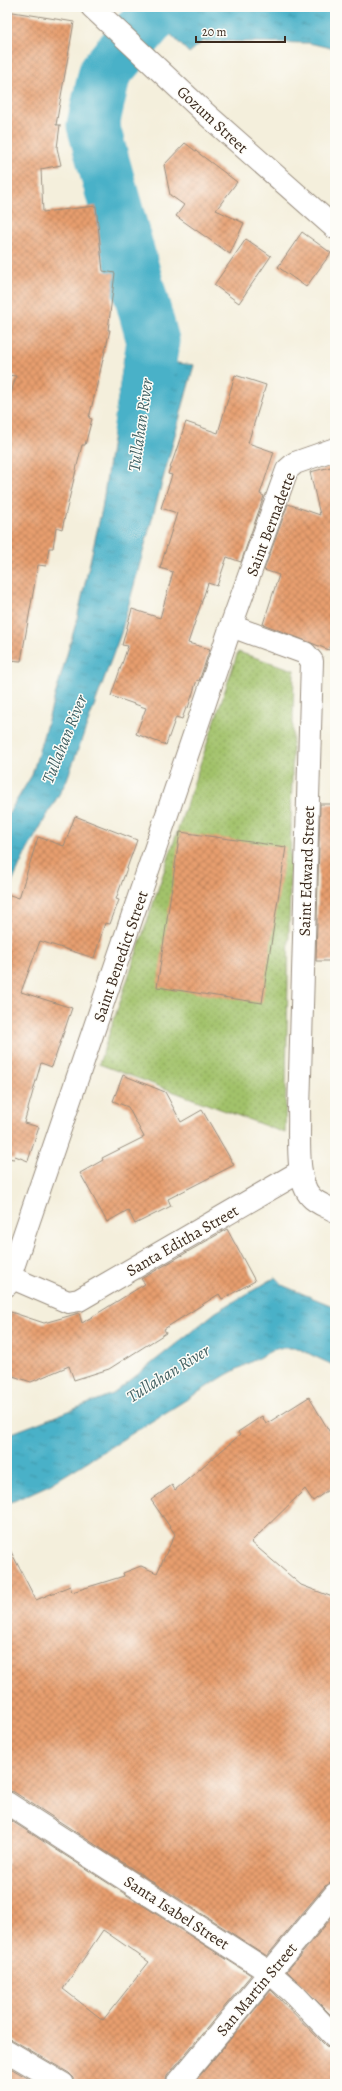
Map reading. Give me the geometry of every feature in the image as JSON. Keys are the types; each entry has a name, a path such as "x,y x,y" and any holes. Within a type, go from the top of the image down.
{"street":[{"name":"Gozum Street","path":"98,13 204,113 335,228"},
{"name":"Saint Bernadette","path":"231,626 287,470 294,464 335,449"},
{"name":"Saint Edward Street","path":"231,626 305,653 312,661 299,1110 301,1171"},
{"name":"Saint Benedict Street","path":"8,1281 231,626"},
{"path":"301,1171 304,1186 311,1198 335,1211"},
{"name":"Santa Editha Street","path":"8,1281 68,1302 79,1300 301,1171"},
{"name":"Santa Isabel Street","path":"7,1803 269,1972 293,1993 335,2037"},
{"name":"San Martin Street","path":"177,2084 335,1894"},
{"path":"7,2051 63,2084"}],"green space":[{"path":"238,652 294,670 285,1133 99,1064"}],"water":[{"path":"144,7 335,7 335,49 309,43 203,41 189,53"},
{"path":"124,357 194,365 121,633 66,782 25,854 7,894 7,816 32,775 76,623 102,509"},
{"path":"276,1277 284,1286 335,1307 335,1366 297,1348 277,1348 226,1375 51,1484 7,1504 7,1435 113,1394 216,1312"}],"building":[{"path":"7,11 74,22 56,125 60,125 57,148 61,165 41,169 43,212 96,206 103,271 115,273 108,330 110,330 89,418 92,419 85,445 82,445 62,529 56,527 53,548 49,548 46,566 38,565 21,661 7,660 7,407 16,376 7,375"},
{"path":"185,143 237,182 216,210 244,223 230,254 176,216 184,205 170,195 164,165"},
{"path":"302,232 331,253 306,287 278,267"},
{"path":"246,239 271,256 239,303 214,285"},
{"path":"235,375 266,385 248,443 274,452 260,494 264,496 241,562 227,557 217,586 208,583 188,643 210,649 199,681 197,680 188,708 186,708 182,719 176,717 166,745 136,734 146,708 111,696 128,646 122,645 132,609 160,618 173,572 160,568 177,513 161,508 172,475 168,474 186,422 218,433"},
{"path":"335,466 335,635 329,650 263,624 279,575 264,570 288,504 320,515 310,472"},
{"path":"320,804 335,804 335,961 316,961"},
{"path":"75,816 137,840 116,899 119,900 110,924 105,923 94,958 40,941 21,992 72,1008 52,1067 41,1063 24,1123 39,1127 28,1161 15,1156 14,1159 7,1158 7,894 19,898 38,837 64,846"},
{"path":"180,832 286,847 262,1003 157,987"},
{"path":"123,1075 165,1092 181,1122 202,1110 234,1165 168,1199 171,1206 135,1224 128,1210 107,1222 80,1173 103,1160 102,1158 144,1137 128,1107 113,1101"},
{"path":"227,1229 255,1281 222,1299 219,1294 164,1329 166,1333 109,1369 74,1380 69,1366 31,1382 7,1374 7,1325 11,1312 44,1323 79,1313 82,1323 145,1284 141,1279"},
{"path":"309,1397 335,1441 335,1485 313,1501 305,1489 251,1542 301,1585 335,1598 335,1882 325,1886 267,1956 14,1792 7,1791 7,1544 36,1600 70,1586 72,1592 124,1576 123,1573 141,1566 157,1573 175,1534 151,1500 172,1485 175,1490 240,1435 238,1432 262,1416 266,1424"},
{"path":"7,1818 251,1975 167,2076 165,2084 75,2084 74,2078 69,2073 13,2040 7,2039","holes":["103,1930 149,1962 103,2020 63,1989"]},
{"path":"335,1914 335,2019 287,1971"},
{"path":"271,1990 326,2046 335,2049 335,2084 193,2084"},
{"path":"7,2066 38,2084 7,2084"}],"waterway":[{"name":"Tullahan River","path":"139,433 153,341 93,125 105,72 160,7"}]}
